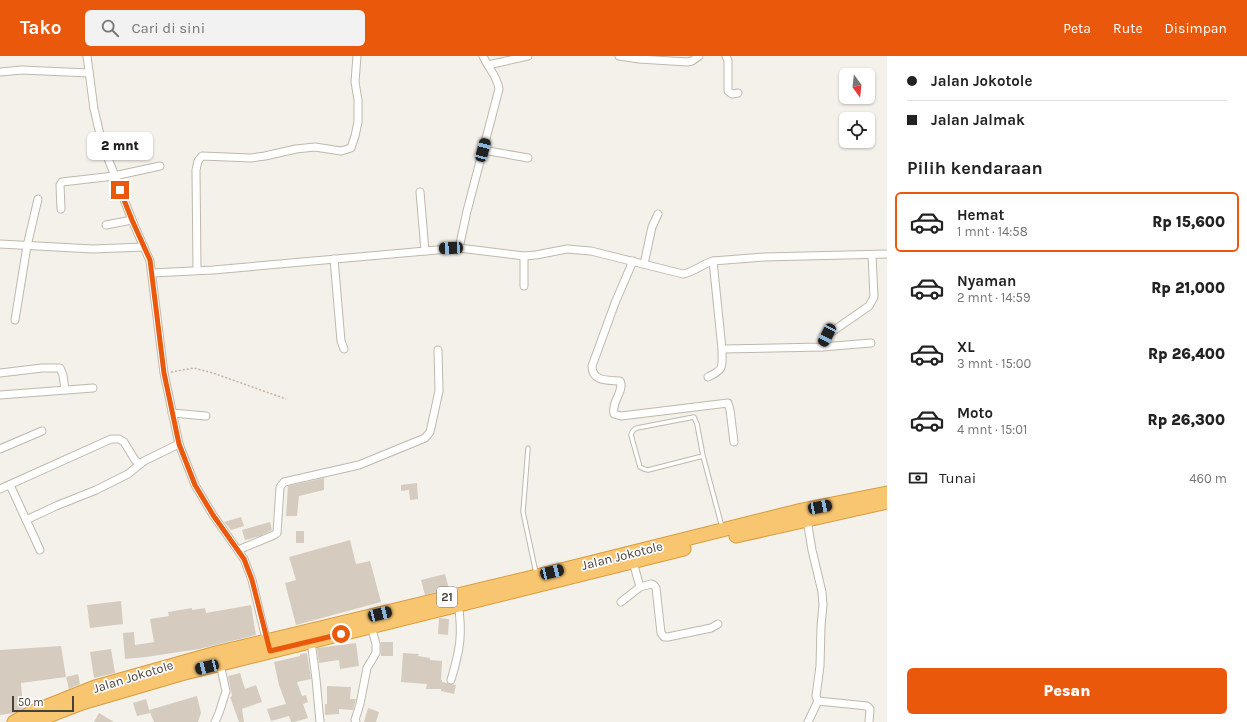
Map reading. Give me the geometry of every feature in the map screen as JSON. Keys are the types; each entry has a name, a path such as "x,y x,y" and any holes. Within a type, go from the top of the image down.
{"highway":[{"name":"Jalan Jokotole","path":"33,722 111,693 220,664 268,646 457,600 633,562 806,520 887,493"},
{"name":"Jalan Jokotole","path":"457,600 537,576 802,510 887,502"},
{"name":"Jalan Jokotole","path":"14,722 47,706 95,687 129,677 216,653 311,641 371,626 403,613"}],"street":[{"path":"87,56 94,109 102,143 132,220 150,260 157,327 164,373 179,444 195,485 213,515 244,559 252,580 268,646"},
{"path":"197,270 196,170 198,161 202,156 251,158 296,149 315,147 341,151 351,148 358,122 358,96 355,82 357,56"},
{"path":"460,248 467,211 499,89 494,73 483,56"},
{"path":"488,65 528,56"},
{"path":"619,56 639,59 688,62 699,56"},
{"path":"726,56 728,61 728,92 732,94 738,93"},
{"path":"0,72 22,70 89,73"},
{"path":"483,150 528,158"},
{"path":"61,209 61,183 114,176 160,166"},
{"path":"420,192 425,251"},
{"path":"15,320 38,199"},
{"path":"644,264 652,227 658,214"},
{"path":"106,225 132,220"},
{"path":"0,244 93,249 144,248"},
{"path":"152,273 213,270 460,248 524,256 567,249 591,250 683,274 694,271 705,263 764,257 887,254"},
{"path":"822,347 830,333 869,306 873,301 872,255"},
{"path":"524,256 524,286"},
{"path":"334,259 341,341 344,349"},
{"path":"634,261 615,303 592,366 592,372 599,379 622,382 622,386 614,402 614,414 622,416 728,403 734,442"},
{"path":"708,378 719,372 721,368 722,349 713,263"},
{"path":"722,349 822,347 871,343"},
{"path":"238,550 277,533 280,487 284,482 359,465 429,435 439,391 438,350"},
{"path":"0,373 42,368 60,368 63,375 65,390"},
{"path":"0,395 93,388"},
{"path":"172,413 206,416"},
{"path":"0,449 42,431"},
{"path":"0,489 111,439 120,439 124,442 135,460 140,464"},
{"path":"26,520 122,477 128,474 144,460 179,444"},
{"path":"10,485 40,550"},
{"path":"806,520 823,598 820,666 816,696 818,701 808,722"},
{"path":"633,562 640,587"},
{"path":"621,602 640,587 651,584 654,585 656,588 661,633 664,637 710,628 718,624"},
{"path":"451,680 459,652 461,632 457,600"},
{"path":"356,722 355,720 367,668 376,653 376,644 371,626"},
{"path":"311,641 320,722"},
{"path":"215,722 226,691 220,664"},
{"path":"818,701 867,706 870,709 869,722"}],"lane":[{"path":"702,456 648,470 644,469 640,467 631,435 633,430 637,428 694,417 697,424 702,456 723,530"},
{"path":"528,448 523,512 537,576"}],"path":[{"path":"164,373 194,368 213,373 286,399"}],"building":[{"path":"324,478 324,490 299,496 297,516 286,516 288,486"},
{"path":"417,483 418,499 410,500 409,490 401,491 401,485"},
{"path":"241,517 244,526 231,530 224,522"},
{"path":"270,522 272,530 260,536 245,540 242,530"},
{"path":"296,531 304,531 304,543 296,543"},
{"path":"350,540 356,564 370,561 381,602 296,625 285,583 296,580 289,557"},
{"path":"445,574 449,589 425,595 421,580"},
{"path":"121,601 123,624 90,628 87,605"},
{"path":"251,605 256,635 199,649 125,659 123,633 134,632 135,645 154,642 150,619 169,616 168,612 192,608 192,610 205,608 206,613"},
{"path":"439,618 449,619 448,635 438,634"},
{"path":"381,642 393,642 393,656 381,656"},
{"path":"356,643 359,666 340,669 339,660 319,663 317,648"},
{"path":"61,646 66,677 21,683 23,708 15,713 0,715 0,650"},
{"path":"111,649 115,673 94,678 90,652"},
{"path":"307,653 311,679 297,682 302,696 306,695 308,702 303,704 308,718 291,722 289,716 271,721 267,709 286,704 279,685 274,662"},
{"path":"403,653 419,654 418,656 430,658 430,660 442,661 441,680 442,682 456,685 454,694 441,691 441,689 426,689 427,684 401,682"},
{"path":"240,673 245,689 256,685 262,702 242,709 244,722 239,722 230,697 232,696 228,676"},
{"path":"78,674 80,684 69,689 66,677"},
{"path":"327,686 351,687 350,699 356,699 353,710 339,709 339,714 325,715 325,704 327,704"},
{"path":"197,696 201,713 198,722 154,722 149,710"},
{"path":"146,699 150,713 137,716 133,703"},
{"path":"368,708 379,712 376,722 364,722"},
{"path":"99,713 114,722 94,722"}],"route":[{"path":"120,190 150,260 157,327 164,373 179,444 195,485 213,515 244,559 252,580 270,651 341,634"}]}
